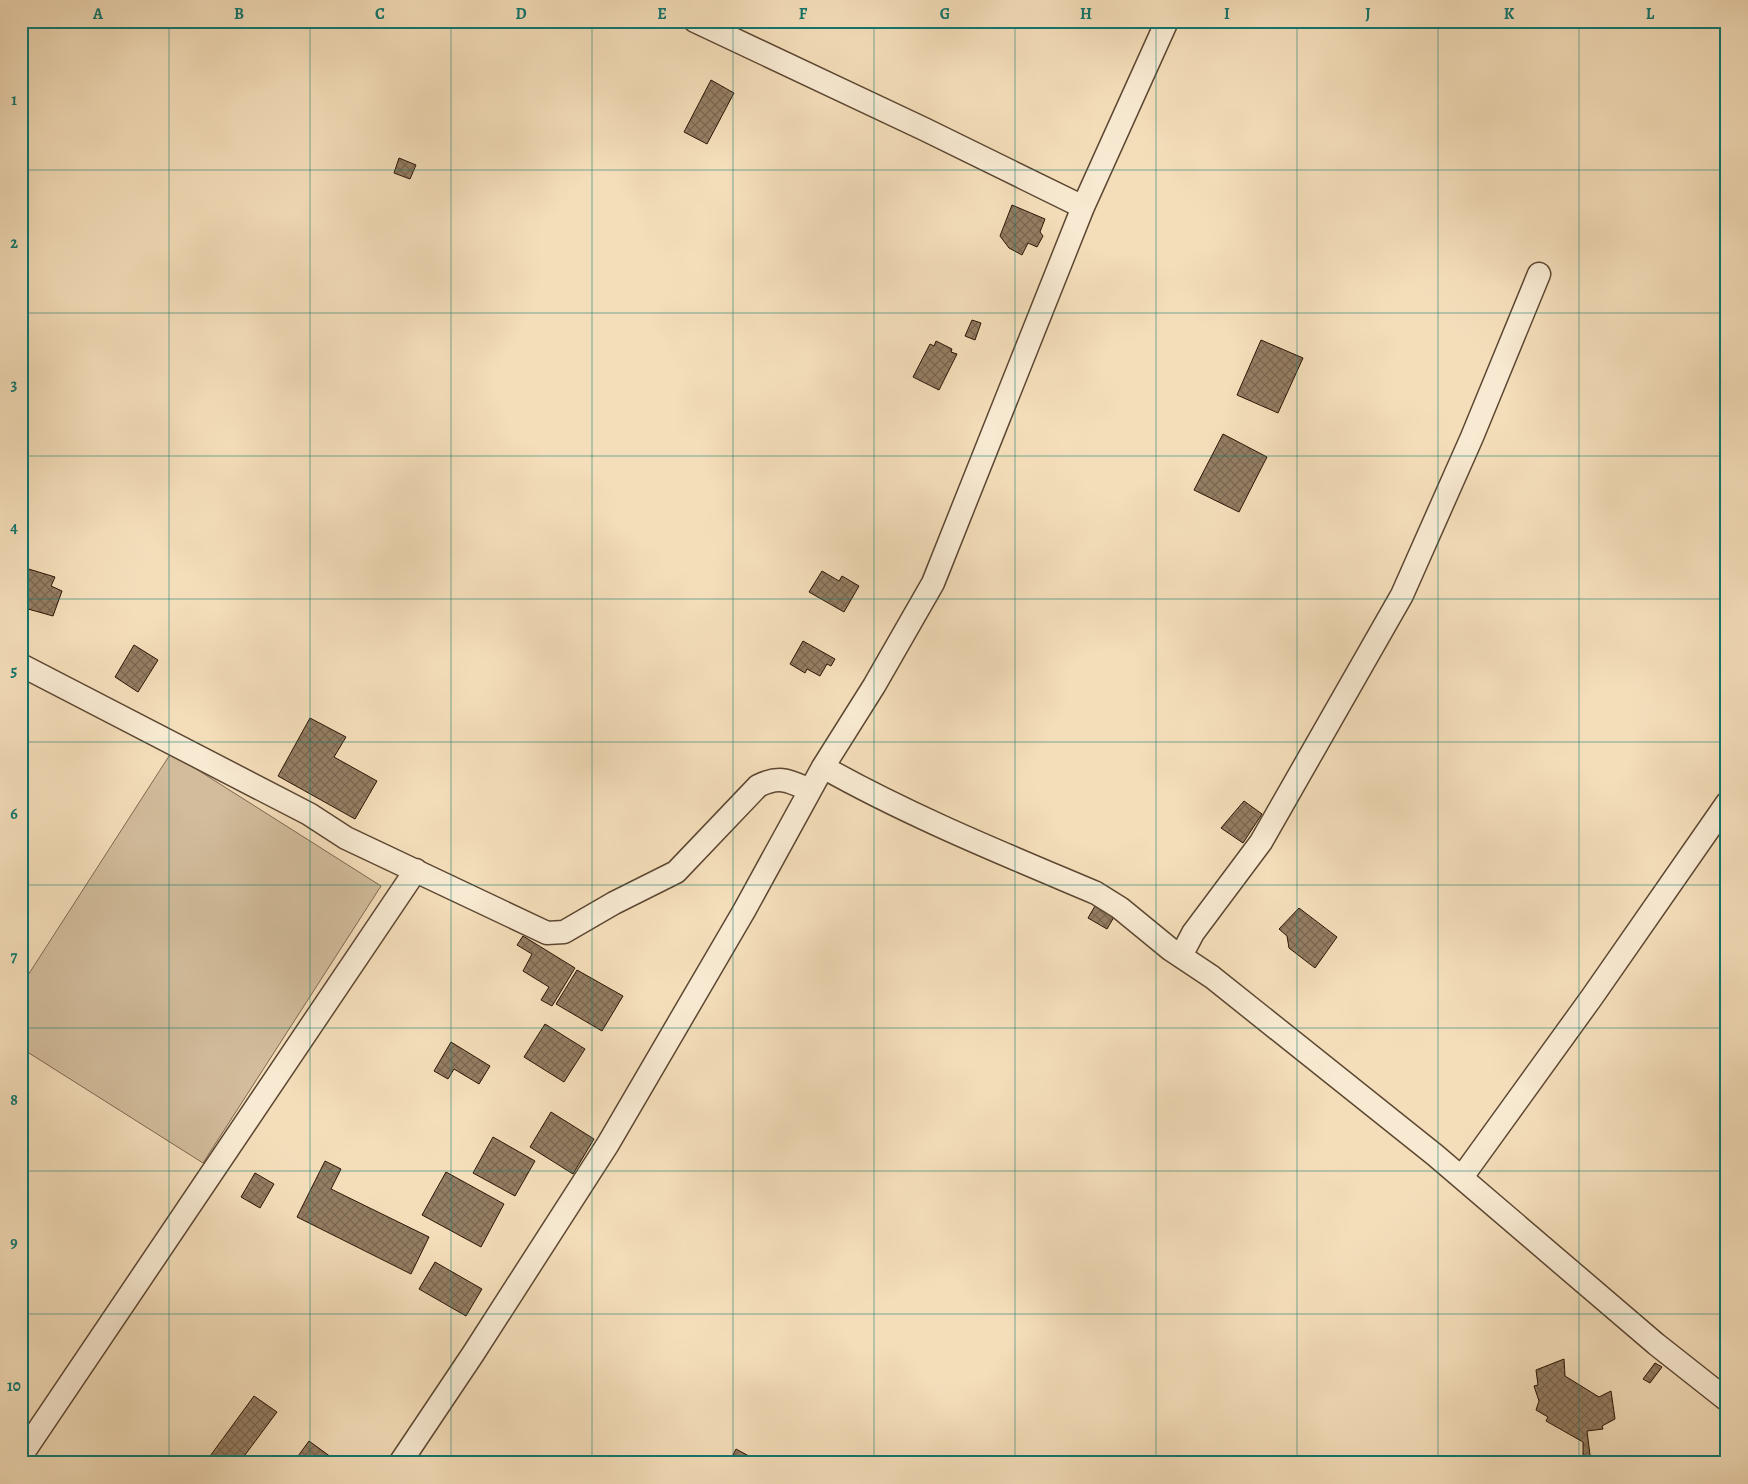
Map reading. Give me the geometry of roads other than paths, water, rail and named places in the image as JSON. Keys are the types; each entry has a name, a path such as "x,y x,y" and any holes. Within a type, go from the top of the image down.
{"street":[{"path":"695,21 924,128 1083,207"},
{"path":"400,1463 473,1354 608,1144 744,910 822,767 874,686 933,583 1083,207 1166,21"},
{"path":"1181,956 1193,933 1261,842 1294,786 1320,736 1398,604 1472,437 1539,274"},
{"path":"21,665 309,814 346,838 416,870 530,927 547,933 564,932 614,903 676,872 758,786 772,779 785,780 810,790"},
{"path":"822,767 858,787 1096,894 1120,908 1181,956 1212,977 1462,1178 1649,1338 1727,1400"},
{"path":"1462,1178 1592,997 1727,802"},
{"path":"21,1456 416,870"}]}
